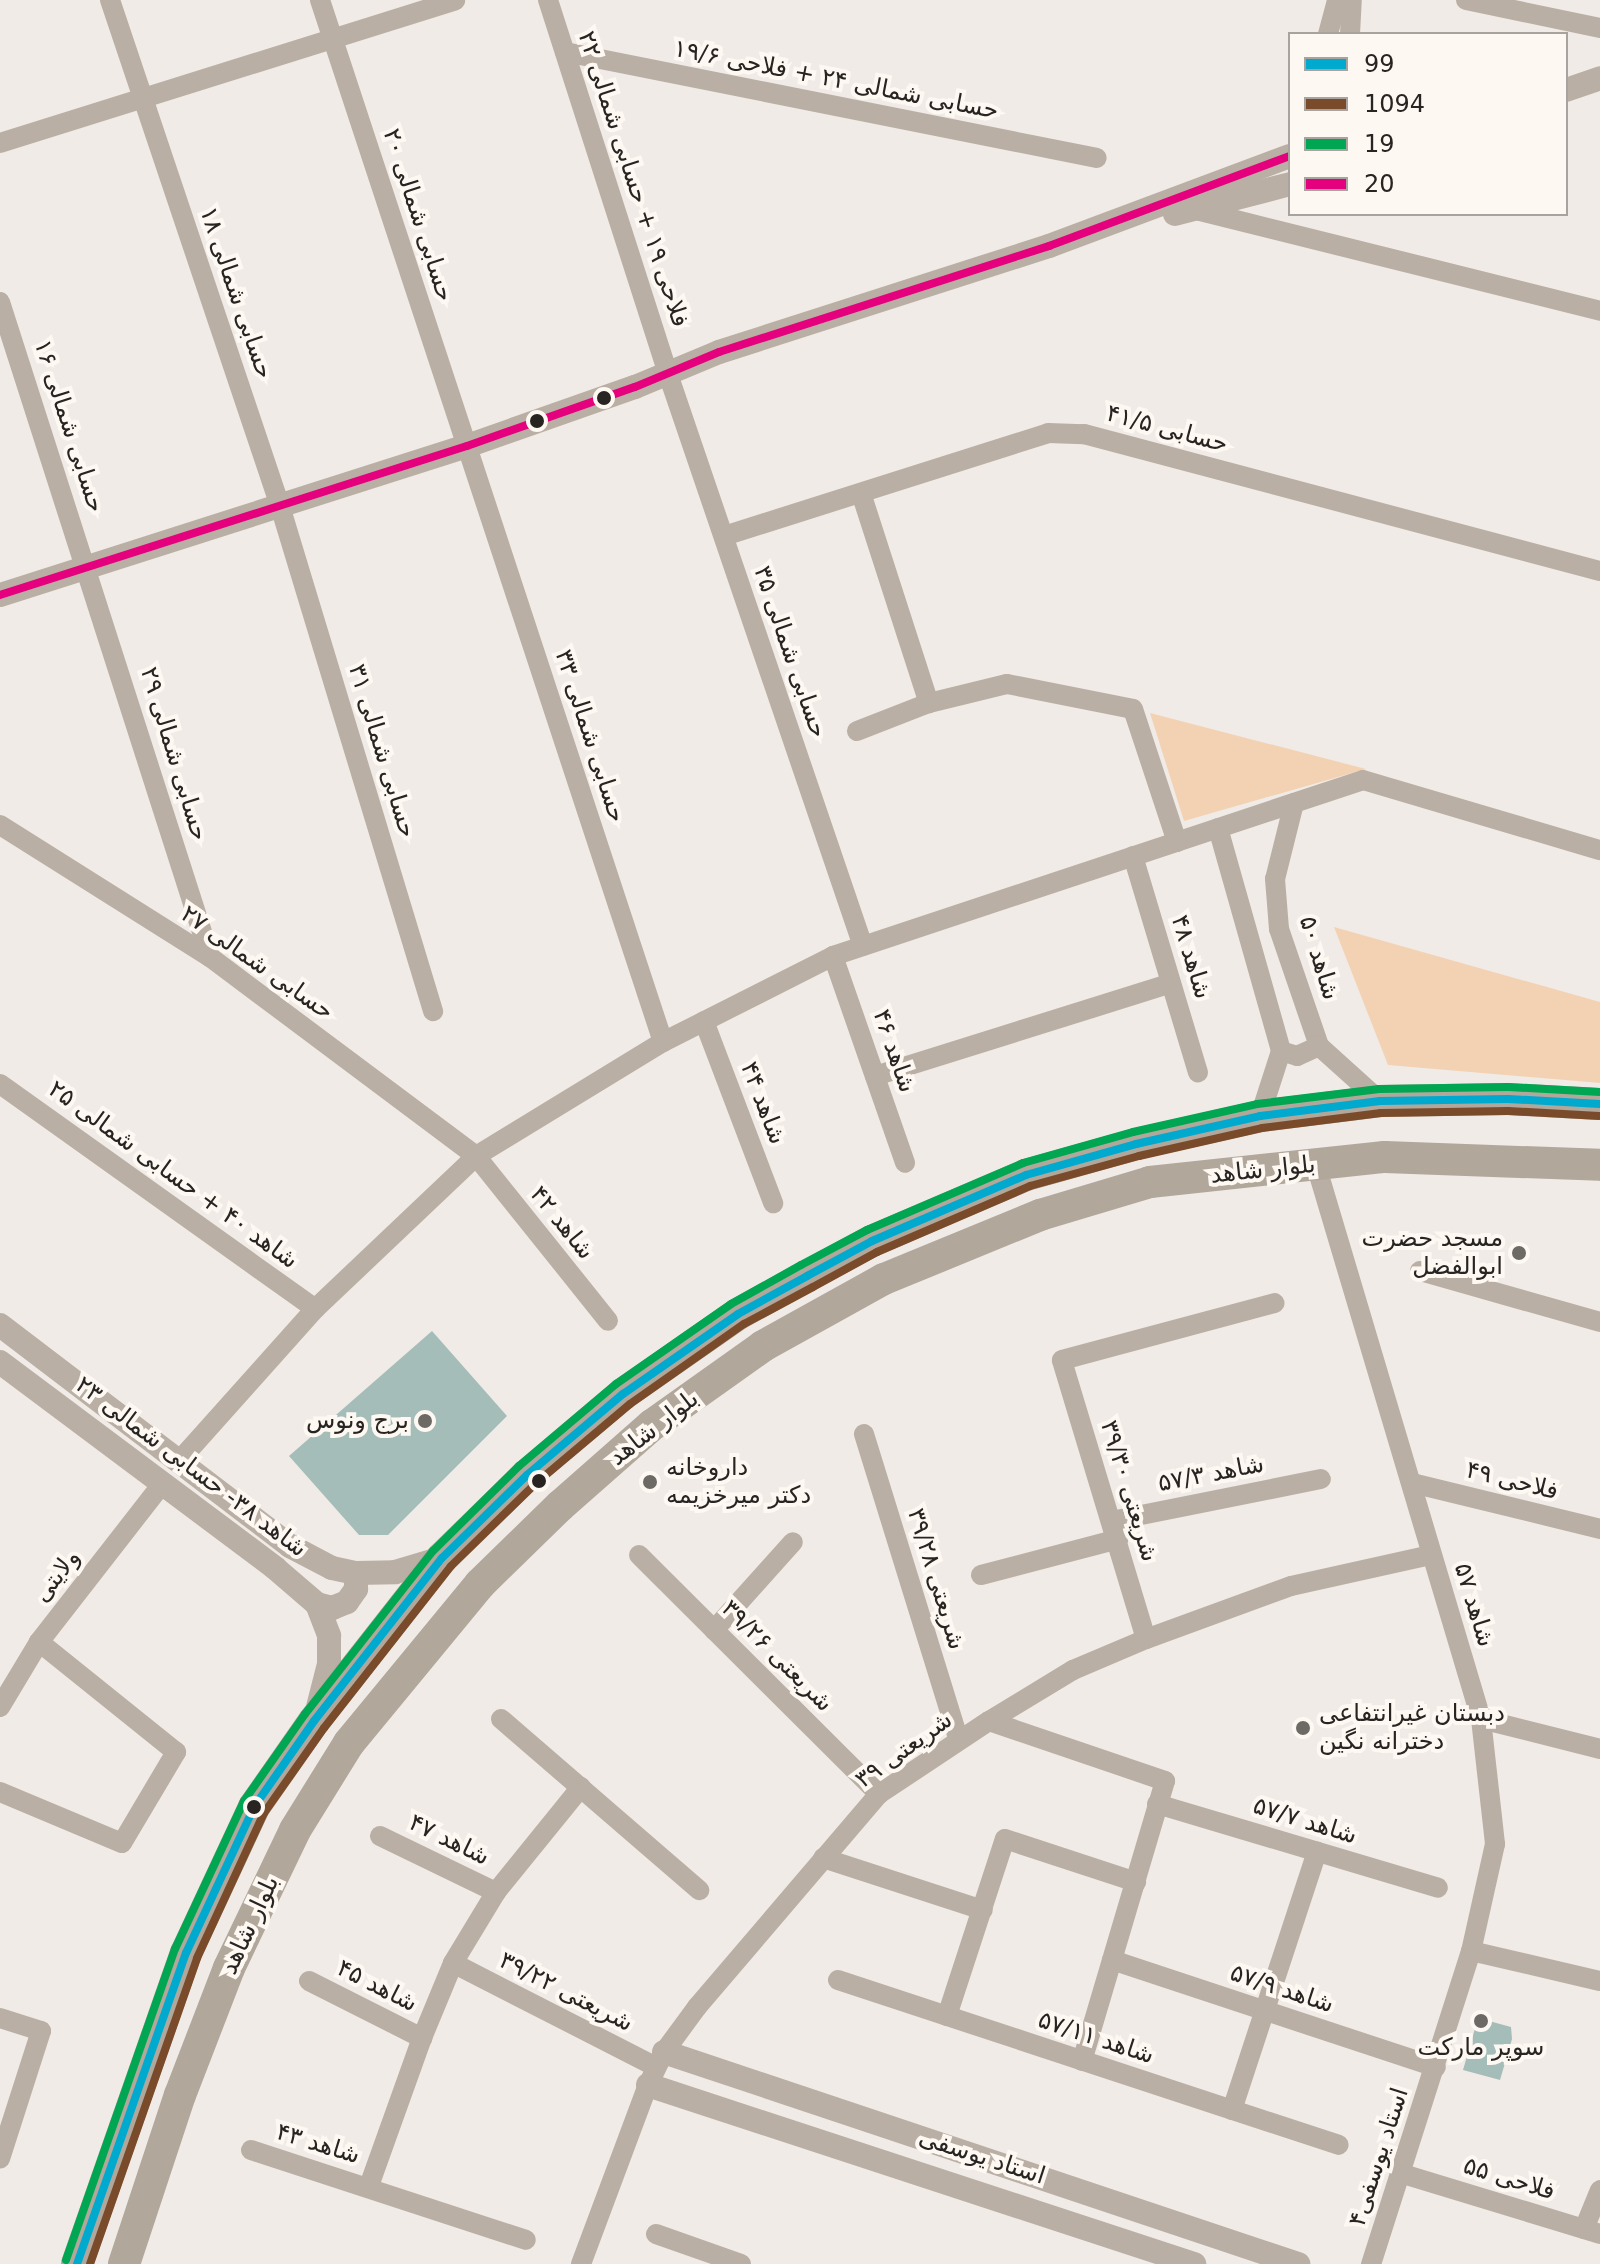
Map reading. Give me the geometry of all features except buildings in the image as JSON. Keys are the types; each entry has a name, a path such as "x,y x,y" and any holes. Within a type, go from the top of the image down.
{"main road":[{"name":"بلوار شاهد","path":"77,2264 186,1953 254,1807 314,1721 442,1558 527,1475 623,1394 738,1314 820,1269 872,1241 1026,1175 1136,1144 1260,1116 1380,1101 1508,1099 1600,1104"},
{"name":"بلوار شاهد","path":"124,2264 180,2095 229,1968 295,1830 349,1743 480,1584 560,1506 652,1425 763,1346 884,1279 1040,1215 1150,1182 1385,1157 1600,1165"}],"street":[{"name":"حسابی شمالی ۱۸","path":"110,0 280,506"},
{"name":"حسابی شمالی ۲۰","path":"320,0 467,446"},
{"path":"0,143 455,0"},
{"name":"فلاحی ۱۹ + حسابی شمالی ۲۲","path":"548,0 668,374"},
{"path":"1329,32 1337,0"},
{"path":"1350,32 1352,0"},
{"path":"1466,0 1600,28"},
{"name":"حسابی شمالی ۲۴ + فلاحی ۱۹/۶","path":"565,52 1097,158"},
{"path":"1568,82 1600,75"},
{"path":"1568,89 1600,75"},
{"path":"0,595 467,446 668,374 719,352 1049,246 1288,157"},
{"path":"1049,246 1288,185"},
{"path":"1192,209 1600,311"},
{"name":"حسابی شمالی ۱۶","path":"0,302 88,567"},
{"name":"حسابی شمالی ۳۵","path":"668,374 863,946"},
{"name":"حسابی ۴۱/۵","path":"724,536 1048,433 1084,434 1600,571"},
{"name":"حسابی شمالی ۳۳","path":"467,446 663,1042"},
{"path":"861,493 929,703"},
{"name":"حسابی شمالی ۳۱","path":"280,506 433,1011"},
{"name":"حسابی شمالی ۲۹","path":"88,567 210,957"},
{"path":"857,731 929,703 1007,684 1133,709 1177,842"},
{"path":"180,1460 315,1309 476,1156 663,1042 833,956 1363,780 1600,850"},
{"name":"شاهد ۵۰","path":"1294,803 1275,879 1279,929 1319,1046 1380,1101"},
{"path":"1218,828 1281,1051 1260,1116"},
{"name":"حسابی شمالی ۲۷","path":"4,834 210,957 476,1156"},
{"name":"شاهد ۴۸","path":"1133,856 1198,1072"},
{"name":"شاهد ۴۶","path":"833,956 905,1163"},
{"path":"875,1076 1171,983"},
{"name":"شاهد ۴۴","path":"704,1021 773,1203"},
{"path":"1281,1051 1297,1056 1319,1046"},
{"name":"شاهد ۴۰ + حسابی شمالی ۲۵","path":"0,1084 315,1309"},
{"name":"شاهد ۴۲","path":"476,1156 608,1321"},
{"name":"شاهد ۵۷","path":"1316,1165 1481,1719 1495,1844 1471,1951 1436,2067"},
{"path":"1420,1271 1600,1322"},
{"name":"شریعتی ۳۹/۳۰","path":"1146,1639 1062,1360 1275,1303"},
{"name":"شاهد ۳۸- حسابی شمالی ۲۳","path":"0,1325 290,1546 332,1568 356,1573 395,1572 442,1558"},
{"name":"شاهد ۳۸- حسابی شمالی ۲۳","path":"0,1362 163,1483 317,1604"},
{"name":"شریعتی ۳۹/۲۸","path":"864,1434 959,1740"},
{"name":"شاهد ۵۷/۳","path":"981,1575 1114,1530 1321,1479"},
{"name":"ولایتی","path":"0,1707 39,1642 163,1483"},
{"name":"فلاحی ۴۹","path":"1412,1483 1600,1529"},
{"path":"714,1630 793,1542"},
{"name":"شریعتی ۳۹/۲۶","path":"639,1555 879,1794"},
{"name":"شریعتی ۳۹","path":"581,2264 656,2068 697,2007 879,1794 959,1740 1073,1670 1146,1639 1291,1586 1431,1555"},
{"path":"317,1604 332,1608 347,1602 356,1589 356,1573"},
{"path":"314,1721 329,1664 329,1636 317,1604"},
{"path":"0,1792 122,1843 176,1752 39,1642"},
{"path":"501,1719 699,1890"},
{"path":"1481,1719 1600,1749"},
{"path":"989,1721 1165,1781 1082,2061"},
{"path":"369,2186 422,2038 453,1963 496,1892 581,1787"},
{"name":"شاهد ۵۷/۷","path":"1157,1804 1438,1888"},
{"name":"شاهد ۴۷","path":"380,1836 496,1892"},
{"path":"947,2016 1005,1839 1136,1882"},
{"path":"1232,2110 1317,1852"},
{"path":"823,1858 983,1910"},
{"path":"1471,1951 1600,1981"},
{"name":"شاهد ۵۷/۹","path":"1112,1960 1436,2067"},
{"name":"شریعتی ۳۹/۲۲","path":"453,1963 656,2068"},
{"name":"شاهد ۵۷/۱۱","path":"838,1980 1339,2145"},
{"name":"شاهد ۴۵","path":"309,1981 422,2038"},
{"path":"0,2018 41,2031 0,2159"},
{"name":"استاد یوسفی۴","path":"1371,2264 1436,2067"},
{"name":"استاد یوسفی","path":"656,2068 1194,2264"},
{"name":"استاد یوسفی","path":"656,2068 1298,2264"},
{"name":"شاهد ۴۳","path":"251,2150 369,2186 526,2240"},
{"name":"فلاحی ۵۵","path":"1403,2174 1592,2232"},
{"path":"1592,2232 1600,2190"},
{"path":"656,2234 741,2264"}],"shaded area":[{"path":"1150,713 1366,769 1184,821"},
{"path":"1334,927 1600,1002 1600,1083 1388,1065"}],"transit line":[{"name":"20","path":"0,595 467,446 635,387 719,352 1049,246 1288,157"},
{"name":"19","path":"66,2260 175,1949 244,1801 305,1714 433,1551 519,1466 616,1384 731,1304 801,1265 867,1230 1023,1163 1133,1132 1257,1104 1379,1089 1508,1087 1600,1092"},
{"name":"99","path":"77,2264 186,1953 254,1807 314,1721 442,1558 527,1475 623,1394 738,1314 807,1276 872,1241 1026,1175 1136,1144 1260,1116 1380,1101 1508,1099 1600,1104"},
{"name":"1094","path":"90,2264 197,1958 264,1813 324,1728 451,1566 535,1484 630,1404 744,1324 877,1252 1030,1186 1139,1156 1262,1128 1381,1113 1508,1111 1599,1116"}],"place":[{"name":"مسجد حضرت ابوالفضل","path":"1519,1253"},
{"name":"برج ونوس","path":"425,1421"},
{"name":"داروخانه دکتر میرخزیمه","path":"650,1482"},
{"name":"دبستان غیرانتفاعی دخترانه نگین","path":"1303,1728"},
{"name":"سوپر مارکت","path":"1481,2021"}]}
